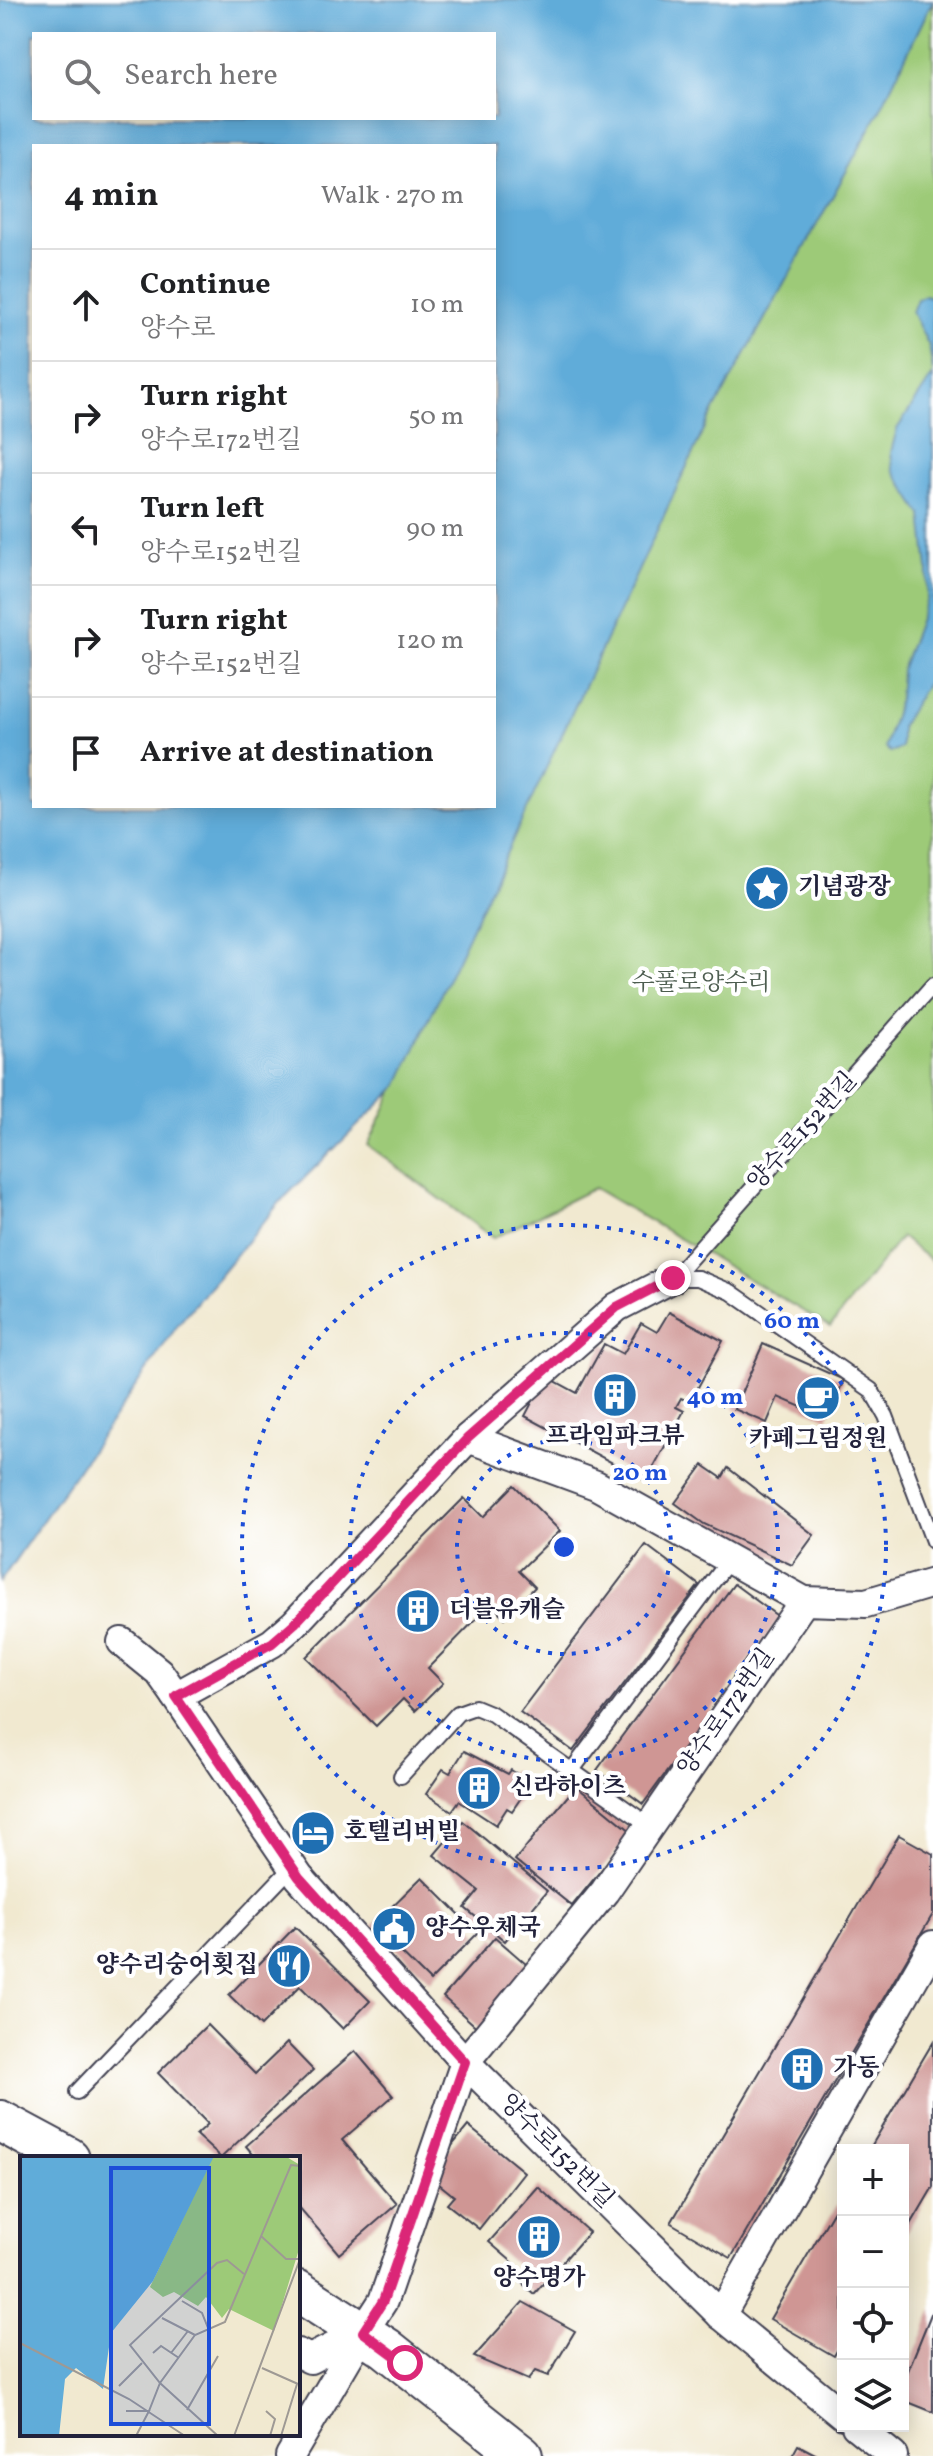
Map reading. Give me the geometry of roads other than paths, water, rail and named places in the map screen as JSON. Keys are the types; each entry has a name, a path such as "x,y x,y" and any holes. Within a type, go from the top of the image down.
{"main road":[{"path":"0,2121 65,2156"},
{"path":"300,2292 363,2332 522,2456"}],"street":[{"name":"양수로152번길","path":"176,1696 272,1643 295,1623 468,1438 617,1307 673,1278"},
{"path":"468,1438 596,1485 804,1601 866,1603 933,1583"},
{"name":"양수로172번길","path":"290,2456 383,2301 465,2062 580,1925 804,1601"},
{"name":"양수로152번길","path":"122,1642 159,1672 292,1867 465,2062 721,2315 837,2410"},
{"path":"721,2315 933,1945"},
{"path":"300,2354 310,2359 363,2332"},
{"path":"863,2432 893,2456"}],"lane":[{"name":"양수로152번길","path":"673,1278 933,985"},
{"path":"673,1278 698,1278 731,1292 871,1390 883,1408 933,1541"},
{"path":"572,1770 730,1559"},
{"path":"401,1776 458,1713 469,1707 492,1714 650,1826"},
{"path":"77,2092 292,1867"}],"water":[{"path":"0,0 933,0 877,116 707,423 398,1086 280,1202 180,1322 0,1582"},
{"path":"925,295 933,298 933,372 929,346 912,312 917,299"},
{"path":"933,375 933,673 901,726 901,748 890,752 885,747 899,699 901,670 927,599 928,569 922,515 893,469 891,452 897,429"}],"place":[{"name":"기념광장","path":"767,888"},
{"name":"프라임파크뷰","path":"615,1395"},
{"name":"카페그림정원","path":"818,1398"},
{"name":"더블유캐슬","path":"418,1611"},
{"name":"신라하이츠","path":"479,1788"},
{"name":"호텔리버빌","path":"313,1833"},
{"name":"양수우체국","path":"394,1929"},
{"name":"양수리숭어횟집","path":"289,1966"},
{"name":"가동","path":"802,2069"},
{"name":"양수명가","path":"539,2237"}],"park label":[{"name":"수풀로양수리","path":"701,984"}]}
